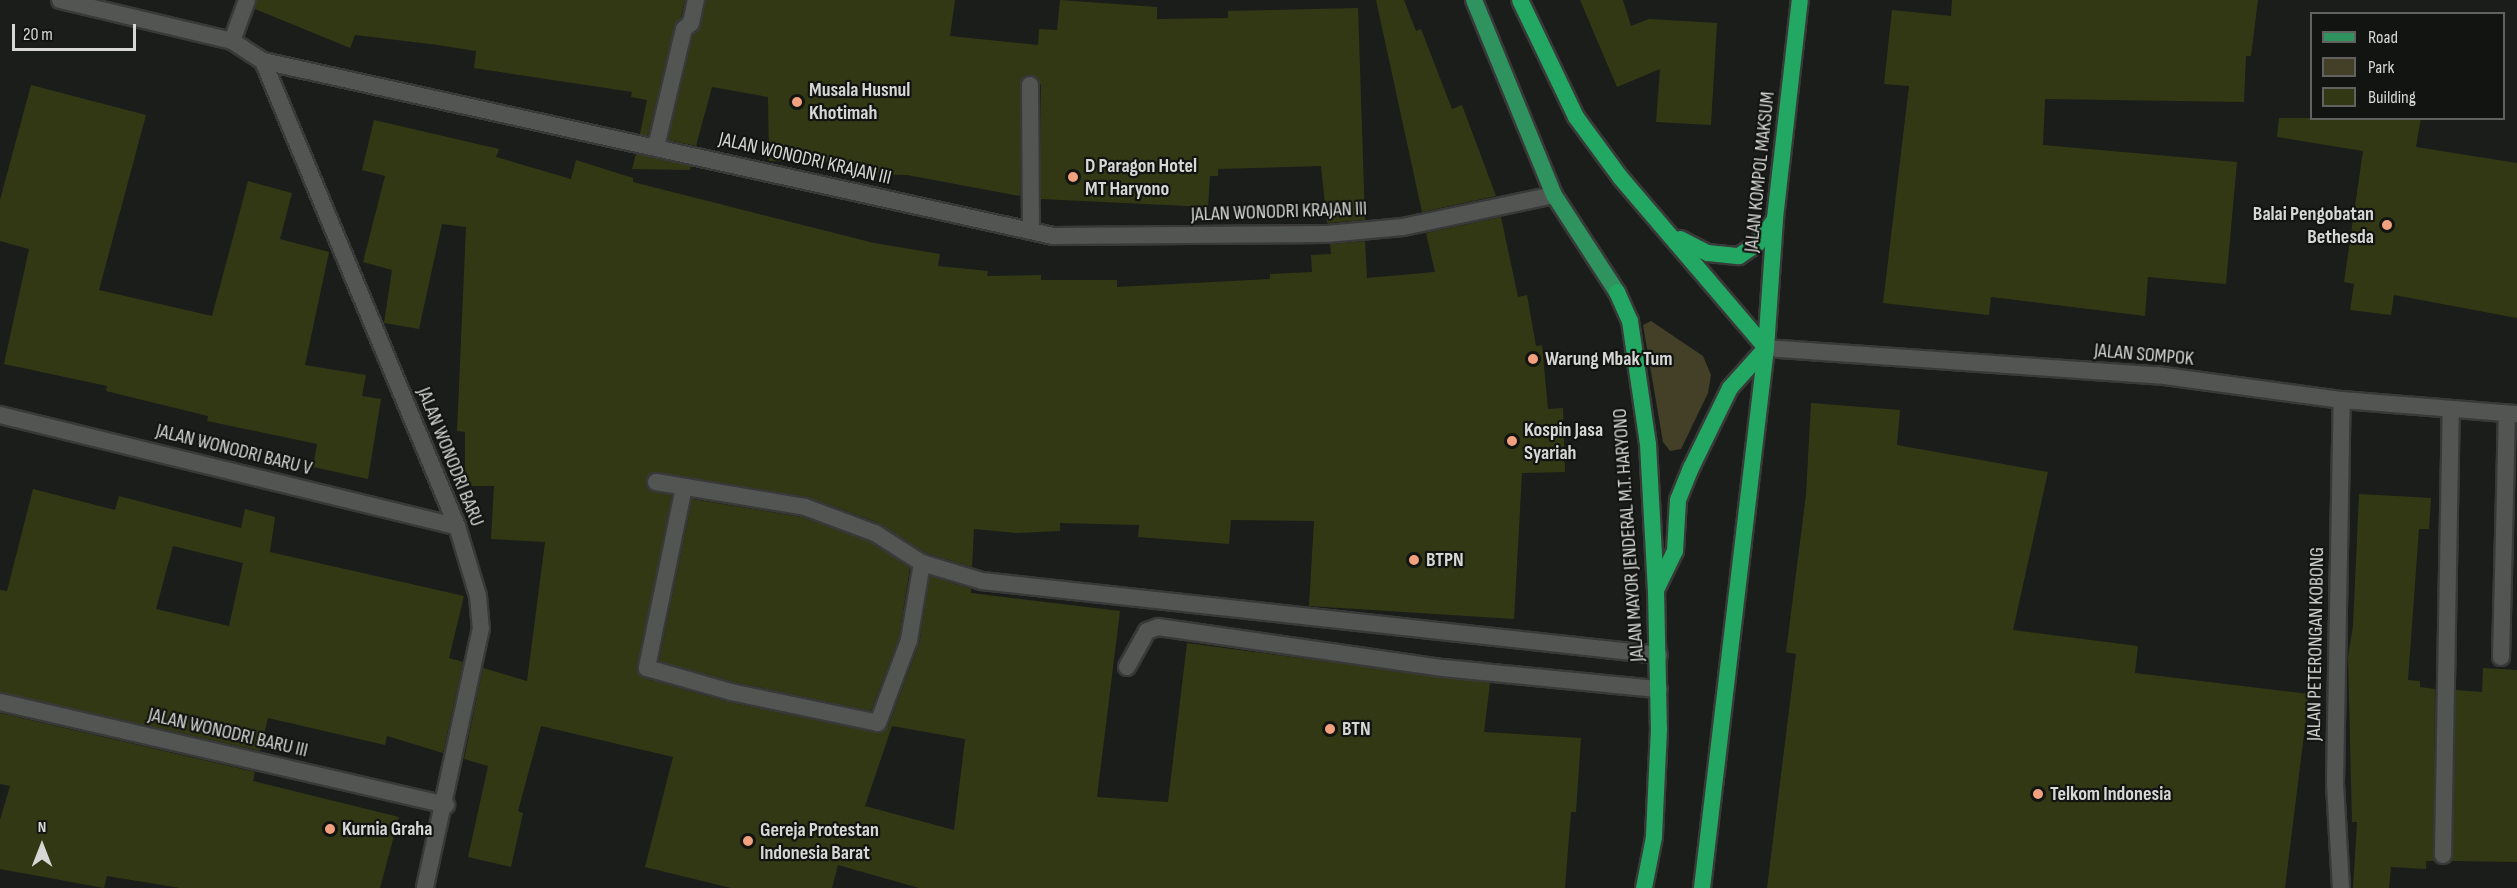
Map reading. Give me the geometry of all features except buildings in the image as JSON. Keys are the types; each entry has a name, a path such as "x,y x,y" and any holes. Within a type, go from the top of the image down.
{"highway":[{"path":"1520,0 1576,117 1620,177 1675,237 1766,348 1709,848 1702,888"},
{"name":"JALAN KOMPOL MAKSUM","path":"1766,348 1775,218 1800,0"},
{"path":"1675,237 1708,253 1739,256 1757,244 1775,218"},
{"name":"JALAN MAYOR JENDERAL M.T. HARYONO","path":"1617,292 1630,321 1648,444 1659,655 1654,837 1644,888"},
{"path":"1656,590 1675,551 1678,500 1691,468 1730,388 1766,348"}],"main road":[{"name":"JALAN MAYOR JENDERAL M.T. HARYONO","path":"1474,0 1554,195 1617,292"}],"street":[{"name":"JALAN WONODRI KRAJAN III","path":"60,0 232,41 263,61 1031,230 1090,237 1327,234 1404,227 1554,195"},
{"path":"232,41 246,0"},
{"path":"656,147 681,39 691,23 696,0"},
{"name":"JALAN WONODRI BARU","path":"263,61 457,526 478,596 481,628 446,805 425,888"},
{"path":"1029,85 1031,230"},
{"name":"JALAN SOMPOK","path":"1766,348 2157,375 2342,400 2512,414"},
{"name":"JALAN PETERONGAN KOBONG","path":"2341,888 2335,783 2342,400"},
{"path":"2443,855 2451,409"},
{"path":"2501,657 2512,414"},
{"name":"JALAN WONODRI BARU V","path":"0,415 457,526"},
{"path":"656,482 805,507 875,533 922,563 982,581 1659,655"},
{"path":"684,487 647,668 731,692 878,723 909,639 922,563"},
{"path":"1127,667 1147,631 1158,627 1443,668 1659,689"},
{"name":"JALAN WONODRI BARU III","path":"0,702 446,805"}],"green space":[{"path":"1651,321 1703,356 1711,375 1708,393 1681,449 1670,451 1663,442 1643,325"}],"place":[{"name":"Musala Husnul Khotimah","path":"797,102"},
{"name":"D Paragon Hotel MT Haryono","path":"1073,177"},
{"name":"Balai Pengobatan Bethesda","path":"2387,225"},
{"name":"Warung Mbak Tum","path":"1533,359"},
{"name":"Kospin Jasa Syariah","path":"1512,441"},
{"name":"BTPN","path":"1414,560"},
{"name":"BTN","path":"1330,729"},
{"name":"Telkom Indonesia","path":"2038,794"},
{"name":"Kurnia Graha","path":"330,829"},
{"name":"Gereja Protestan Indonesia Barat","path":"748,841"}]}
